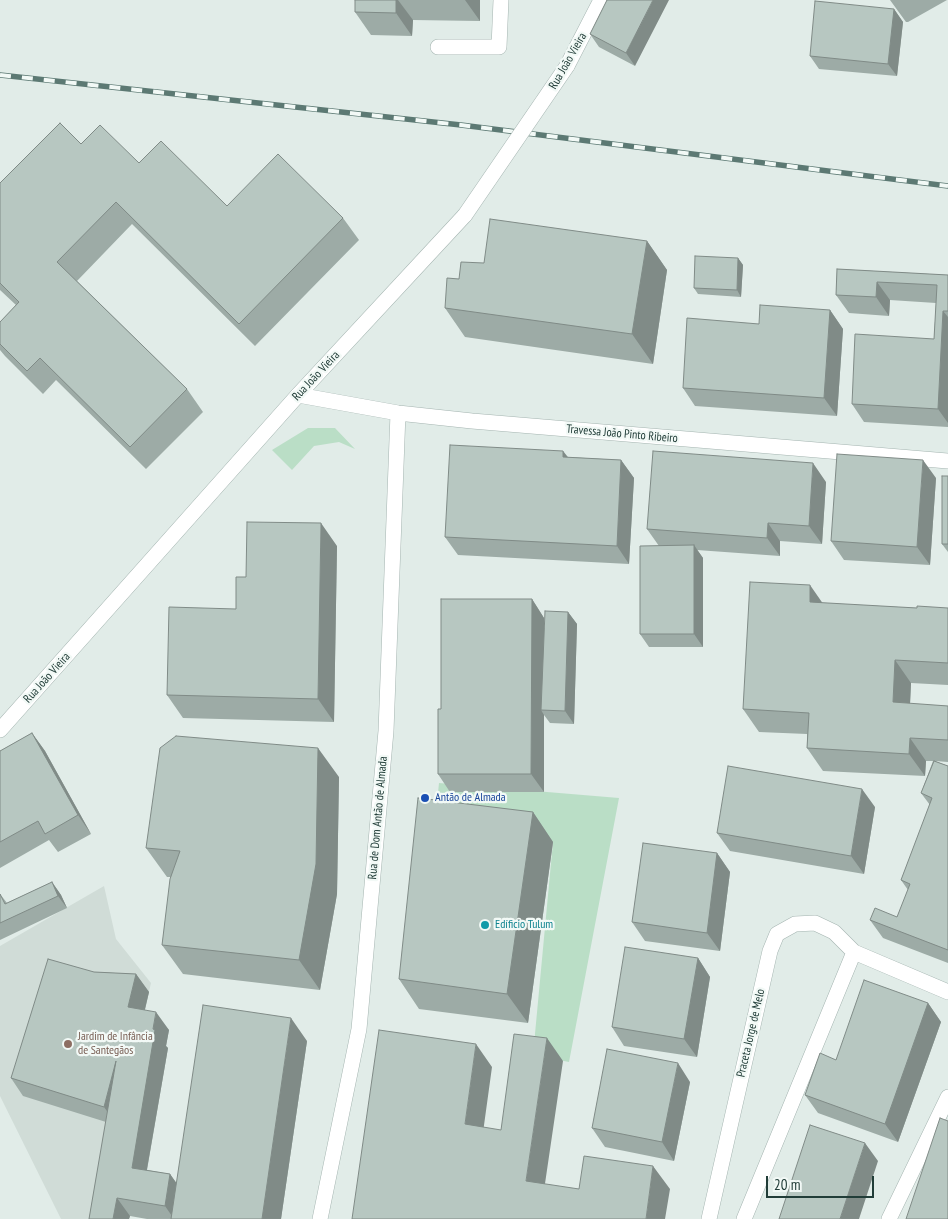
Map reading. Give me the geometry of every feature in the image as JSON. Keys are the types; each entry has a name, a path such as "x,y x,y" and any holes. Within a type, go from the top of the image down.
{"street":[{"path":"438,47 499,47 501,0"},
{"name":"Rua João Vieira","path":"0,730 298,396 465,215 567,66 601,0"},
{"name":"Travessa João Pinto Ribeiro","path":"298,396 398,413 948,461"},
{"name":"Rua de Dom Antão de Almada","path":"320,1219 359,1029 386,731 398,413"},
{"name":"Praceta Jorge de Melo","path":"708,1219 770,951 777,934 795,924 815,923 834,932 854,952 948,992"},
{"path":"744,1219 854,952"},
{"path":"889,1219 948,1097"}],"shaded area":[{"name":"Jardim de Infância de Santegãos","path":"104,886 116,939 151,983 95,1219 61,1219 0,1096 0,946"}],"green space":[{"path":"308,428 335,428 355,449 339,442 314,446 292,470 272,450"},
{"path":"439,783 619,798 569,1062 533,1055 553,842 435,823"}],"building":[{"path":"355,0 396,0 396,13 355,12"},
{"path":"607,0 653,0 626,53 590,34"},
{"path":"815,1 894,9 888,64 810,56"},
{"path":"60,123 81,144 100,125 139,163 161,141 227,206 278,154 343,218 239,324 116,202 57,262 187,389 130,447 40,358 27,371 0,344 0,322 19,302 0,283 0,183"},
{"path":"490,219 647,241 632,334 445,308 447,278 459,279 461,262 484,263"},
{"path":"695,256 738,258 737,290 694,288"},
{"path":"837,269 948,275 948,311 943,311 938,409 852,404 855,334 934,339 937,285 877,282 876,297 836,295"},
{"path":"760,305 830,310 824,398 683,388 687,318 759,324"},
{"path":"450,445 563,451 563,457 621,460 617,546 445,537"},
{"path":"653,451 813,463 809,526 768,523 767,538 647,529"},
{"path":"837,454 923,460 917,547 831,541"},
{"path":"942,476 948,476 948,544 942,544"},
{"path":"247,522 321,523 318,699 167,695 169,607 236,609 236,577 246,577"},
{"path":"694,545 694,634 640,634 640,546"},
{"path":"750,582 810,585 810,602 948,608 948,663 895,660 893,702 948,706 948,740 910,738 909,754 807,748 809,713 743,709"},
{"path":"441,599 532,599 531,774 438,774 438,709 441,709"},
{"path":"545,611 568,612 565,711 541,710"},
{"path":"32,733 78,815 45,834 38,821 0,842 0,751"},
{"path":"176,736 318,748 316,864 299,960 162,945 170,879 180,851 146,848 160,748"},
{"path":"934,761 948,766 948,950 870,920 875,908 897,917 910,884 901,880 932,798 921,793"},
{"path":"728,766 862,789 851,856 717,833"},
{"name":"Edíficio Tulum","path":"418,798 533,812 507,994 399,979"},
{"path":"643,843 717,853 707,933 632,922"},
{"path":"52,882 58,896 0,923 0,894 5,904"},
{"path":"625,947 698,958 684,1039 612,1027"},
{"path":"48,959 94,972 136,974 128,1007 156,1012 153,1029 155,1030 132,1168 170,1174 165,1206 117,1198 113,1219 89,1219 116,1061 104,1107 11,1078"},
{"path":"864,980 928,1003 885,1124 805,1095 820,1053 836,1060"},
{"path":"203,1005 291,1018 262,1219 171,1219"},
{"path":"379,1030 476,1044 465,1124 501,1130 514,1034 547,1038 526,1181 579,1189 584,1156 653,1166 646,1219 352,1219"},
{"path":"607,1049 678,1063 662,1142 592,1128"},
{"path":"940,1118 948,1121 948,1219 906,1219"},
{"path":"810,1125 865,1143 840,1219 779,1219"}],"railway":[{"path":"0,75 461,125 948,186"}],"place":[{"name":"Antão de Almada","path":"425,798"},
{"name":"Edíficio Tulum","path":"485,925"},
{"name":"Jardim de Infância de Santegãos","path":"68,1044"}]}
